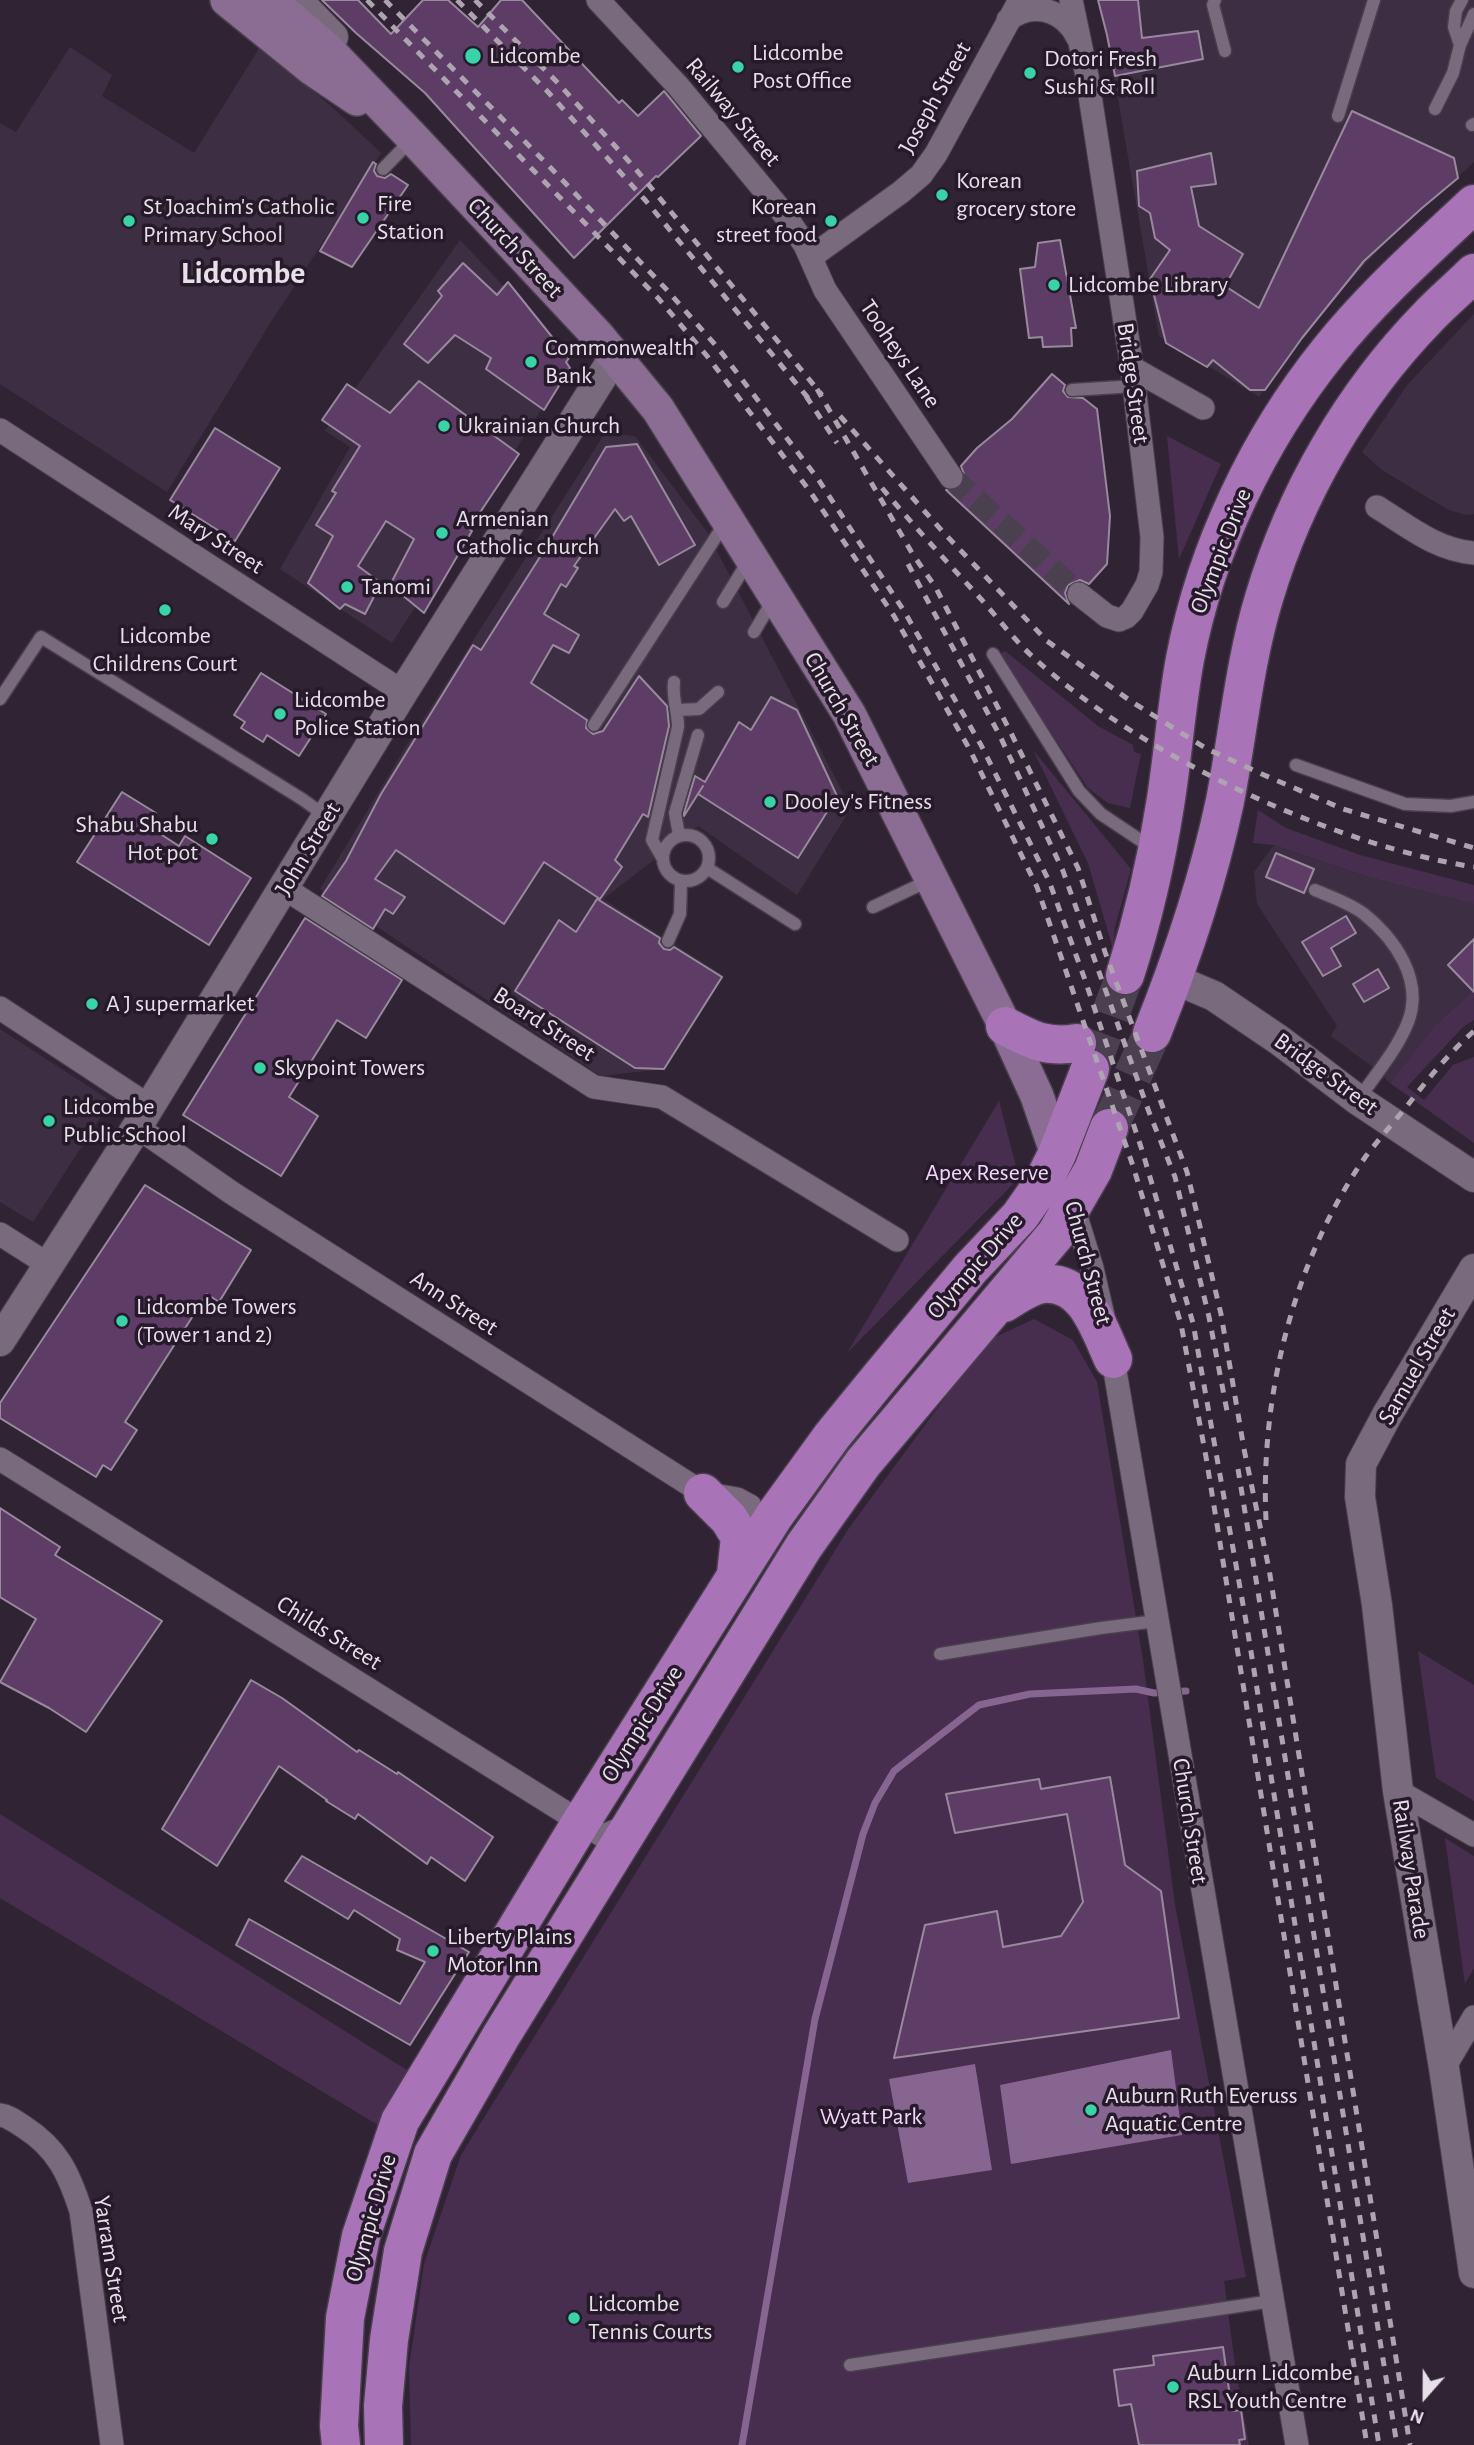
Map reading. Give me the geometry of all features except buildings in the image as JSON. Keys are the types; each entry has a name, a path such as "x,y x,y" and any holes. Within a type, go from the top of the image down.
{"highway":[{"name":"Olympic Drive","path":"1125,975 1158,852 1191,629 1212,561 1244,488 1293,399 1329,351 1390,283 1474,204"},
{"path":"1152,1033 1174,978 1219,827 1254,633 1286,536 1315,473 1360,398 1427,317 1474,273"},
{"name":"Olympic Drive","path":"341,2445 339,2426 345,2318 361,2236 400,2121 581,1822 774,1516 832,1436 970,1269 1020,1216 1041,1186 1056,1154 1084,1056 1057,1045 1034,1042 1005,1026"},
{"name":"Olympic Drive","path":"384,2445 383,2406 389,2340 403,2251 433,2154 501,2036 804,1546 863,1463 1056,1234 1093,1170 1109,1128"},
{"name":"Church Street","path":"1056,1154 1073,1207"},
{"path":"1020,1216 1042,1206 1073,1207"},
{"path":"996,1308 1028,1289 1042,1284 1057,1285 1077,1294 1088,1308 1112,1359"},
{"path":"703,1493 729,1519 740,1537 736,1574"}],"main road":[{"path":"227,0 311,68 413,138"},
{"path":"250,0 325,69 380,114"},
{"path":"270,0 329,51 413,138"},
{"name":"Church Street","path":"413,138 615,356 658,409 849,714 1005,1026 1037,1096 1056,1154"}],"street":[{"path":"297,0 374,80 413,138"},
{"name":"Joseph Street","path":"811,257 921,175 936,154 1020,0"},
{"name":"Bridge Street","path":"1071,0 1087,76 1133,377 1152,537 1151,572 1132,611 1119,620 1107,616 1079,594"},
{"name":"Railway Street","path":"601,2 678,86 784,214 811,257"},
{"path":"1008,20 1019,13 1032,10 1054,13 1067,20 1079,40"},
{"name":"Tooheys Lane","path":"811,257 825,290 951,477"},
{"name":"John Street","path":"0,1341 143,1117 403,692 615,356"},
{"path":"1133,377 1203,408"},
{"name":"Mary Street","path":"0,430 403,692"},
{"path":"1377,507 1432,542 1450,549 1474,553"},
{"name":"Board Street","path":"284,888 594,1087 662,1097 897,1240"},
{"name":"Bridge Street","path":"1174,978 1214,996 1279,1040 1358,1100 1474,1177"},
{"name":"Ann Street","path":"0,1008 143,1117 232,1193 703,1493 737,1499 750,1506"},
{"name":"Church Street","path":"1073,1207 1092,1268 1112,1359 1297,2445"},
{"path":"0,1234 48,1265"},
{"name":"Samuel Street","path":"1361,1464 1474,1269"},
{"name":"Childs Street","path":"0,1459 603,1836 632,1824"},
{"name":"Railway Parade","path":"1361,1464 1360,1497 1377,1605 1398,1791 1444,2068 1474,2273"},
{"path":"1398,1791 1474,1835"},
{"path":"1444,2068 1474,2017"},
{"name":"Yarram Street","path":"0,2115 6,2115 53,2150 75,2192 81,2211 112,2445"}],"lane":[{"path":"1215,0 1213,5 1225,51"},
{"path":"1338,116 1374,0"},
{"path":"1460,45 1454,27 1456,11 1462,0"},
{"path":"1436,109 1453,73 1460,45 1474,14"},
{"path":"383,169 413,138"},
{"path":"1072,390 1133,377"},
{"path":"594,725 727,521"},
{"path":"723,602 750,558"},
{"path":"754,632 775,597"},
{"path":"0,699 41,637 327,817"},
{"path":"993,654 1079,791 1101,814 1158,852"},
{"path":"663,859 667,844 679,835 695,836 706,846 709,853 707,868 697,879 681,881 668,873 652,840 678,727 678,710 672,694 674,682"},
{"path":"678,710 699,709 718,692"},
{"path":"679,835 675,813 698,735"},
{"path":"1296,765 1405,804 1451,806 1474,802"},
{"path":"707,868 795,925"},
{"path":"873,907 932,879"},
{"path":"668,940 680,914 681,881"},
{"path":"1315,890 1363,913 1396,947 1410,978 1413,1006 1408,1023 1358,1100"},
{"path":"940,1654 1157,1621"},
{"path":"850,2365 1272,2301"}],"shaded area":[{"path":"1098,0 1474,0 1474,162 1384,244 1314,320 1259,397 1159,336 1107,35"},
{"name":"St Joachim's Catholic Primary School","path":"70,47 112,75 102,96 194,153 260,47 331,106 381,153 269,325 167,492 0,384 0,123 16,132"},
{"path":"460,240 568,354 569,366 392,643 280,569 350,447 325,431"},
{"path":"1474,314 1474,514 1466,515 1449,510 1382,470 1362,452 1407,385"},
{"path":"605,433 635,436 707,532 851,808 797,895 698,826 603,899 724,976 664,1069 601,1076 320,889 408,743"},
{"path":"1274,845 1368,877 1474,904 1474,990 1434,1026 1390,1083 1331,1036 1337,1026 1257,904 1254,872"},
{"name":"Lidcombe Public School","path":"0,1029 111,1101 33,1222 0,1202"},
{"name":"Auburn Ruth Everuss Aquatic Centre","path":"1171,2050 1182,2135 1011,2164 1000,2085"},
{"path":"975,2064 992,2170 908,2183 889,2079"}],"green space":[{"path":"1167,436 1221,464 1179,559"},
{"path":"1005,651 1098,726 1133,745 1134,752 1141,754 1130,808 1108,803 1088,788 999,654"},
{"path":"1033,750 1131,869 1115,927 1113,949 1088,863"},
{"path":"1258,810 1286,828 1360,855 1474,885 1474,904 1368,877 1274,845 1253,843"},
{"path":"1474,990 1474,1020 1463,1027 1407,1087 1424,1100 1453,1065 1474,1057 1474,1143 1390,1083 1434,1026"},
{"name":"Apex Reserve","path":"999,1101 1019,1178 847,1353"},
{"name":"Wyatt Park","path":"1034,1319 1073,1340 1097,1382 1143,1660 1175,1905 1246,2277 1224,2281 1249,2445 411,2445 409,2367 424,2264 461,2155 849,1528 987,1341"},
{"path":"1418,1651 1474,1685 1474,1801 1436,1778"},
{"path":"0,1814 410,2072 378,2125 0,1898"},
{"path":"1445,1838 1474,1856 1474,1968 1465,1984"}],"waterway":[{"path":"742,2445 815,2019 863,1834 875,1803 894,1771 979,1705 1030,1694 1136,1689 1154,1693 1186,1691"}],"tunnel":[{"path":"951,477 1079,594"},
{"path":"1090,1069 1125,975"},
{"path":"1109,1128 1152,1033"}],"railway":[{"path":"367,0 658,298 707,356 809,490 894,616 970,750 1037,887 1133,1166 1181,1324 1206,1457 1367,2445"},
{"path":"385,0 666,289 718,348 818,479 904,611 981,745 1049,881 1142,1150 1193,1323 1247,1627 1379,2445"},
{"path":"457,0 548,92 646,201 813,404"},
{"path":"475,0 557,82 634,167 822,395"},
{"path":"817,389 912,553 936,588 1078,868 1105,952 1187,1172 1221,1314 1244,1449 1269,1569 1410,2445"},
{"path":"806,396 837,443"},
{"path":"840,416 943,532 1047,641 1132,702 1207,749 1343,809 1474,848"},
{"path":"882,488 1034,658 1078,694 1128,728 1182,761 1240,791 1300,817 1360,839 1419,856 1474,867"},
{"path":"908,564 1000,736 1063,871 1175,1177 1209,1317 1227,1411"},
{"path":"1266,1520 1269,1425 1276,1377 1301,1283 1319,1239 1366,1156 1439,1067 1474,1031"},
{"path":"1238,1469 1397,2445"}],"place":[{"name":"Lidcombe","path":"473,56"},
{"name":"Lidcombe Post Office","path":"738,67"},
{"name":"Dotori Fresh Sushi & Roll","path":"1030,73"},
{"name":"Korean grocery store","path":"942,195"},
{"name":"Fire Station","path":"363,218"},
{"name":"St Joachim's Catholic Primary School","path":"129,221"},
{"name":"Korean street food","path":"831,221"},
{"name":"Lidcombe Library","path":"1054,285"},
{"name":"Commonwealth Bank","path":"531,362"},
{"name":"Ukrainian Church","path":"444,426"},
{"name":"Armenian Catholic church","path":"442,533"},
{"name":"Tanomi","path":"347,587"},
{"name":"Lidcombe Childrens Court","path":"165,610"},
{"name":"Lidcombe Police Station","path":"280,714"},
{"name":"Dooley's Fitness","path":"770,802"},
{"name":"Shabu Shabu Hot pot","path":"212,839"},
{"name":"A J supermarket","path":"92,1004"},
{"name":"Skypoint Towers","path":"260,1068"},
{"name":"Lidcombe Public School","path":"49,1121"},
{"name":"Lidcombe Towers (Tower 1 and 2)","path":"122,1321"},
{"name":"Liberty Plains Motor Inn","path":"433,1951"},
{"name":"Auburn Ruth Everuss Aquatic Centre","path":"1091,2110"},
{"name":"Lidcombe Tennis Courts","path":"574,2318"},
{"name":"Auburn Lidcombe RSL Youth Centre","path":"1173,2387"}],"district":[{"name":"Lidcombe","path":"243,273"}]}
